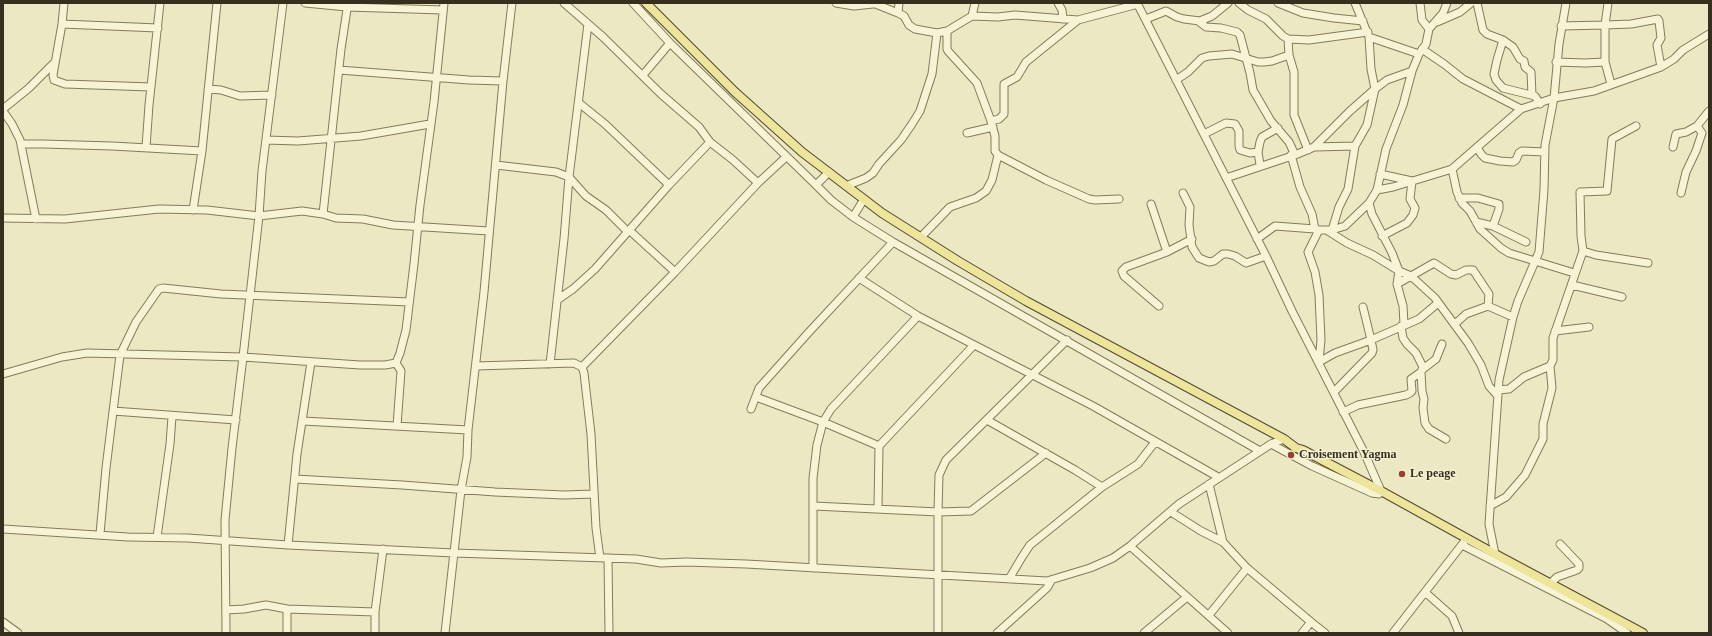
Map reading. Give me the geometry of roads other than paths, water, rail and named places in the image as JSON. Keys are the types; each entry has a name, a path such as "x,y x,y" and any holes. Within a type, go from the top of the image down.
{"main road":[{"path":"646,3 752,109 846,186 882,213 982,276 1026,301 1284,439 1296,448 1303,450 1381,491 1464,542 1495,554 1643,633"}],"street":[{"path":"64,3 53,78 60,83 151,87"},
{"path":"146,147 160,3"},
{"path":"193,210 202,151 217,3"},
{"path":"226,633 225,540 228,493 251,294 262,171 283,3"},
{"path":"305,3 443,6 406,330 396,362"},
{"path":"445,633 461,490 467,457 468,430 476,366 503,81 512,3"},
{"path":"564,3 603,37 699,127 710,142 733,160 758,184"},
{"path":"633,3 670,43 786,157 831,200 853,217 893,242 1260,451"},
{"path":"836,3 854,6 873,4 904,16 909,25 915,29 937,33 947,31 972,16 991,17 1015,15 1078,20 1138,4 1344,412 1381,491 1379,494 1372,492 1312,466 1271,444"},
{"path":"898,13 899,3"},
{"path":"972,16 975,3"},
{"path":"1058,3 1062,10 1063,19"},
{"path":"1198,21 1212,16 1228,3"},
{"path":"1239,3 1248,10 1266,19 1288,39 1309,40 1369,34 1421,52 1444,64 1463,79 1521,109"},
{"path":"1278,3 1303,13 1330,18 1363,21"},
{"path":"1330,231 1348,189 1355,146 1367,125 1375,89 1371,69 1369,34 1355,3"},
{"path":"1420,3 1422,20 1429,29"},
{"path":"1257,239 1275,226 1330,231 1345,226 1369,203 1377,190 1389,143 1403,105 1412,71 1426,44 1429,29 1436,22 1447,3"},
{"path":"1436,22 1460,12 1471,3"},
{"path":"1477,3 1483,30 1487,34 1504,40 1513,47 1520,59 1524,61 1525,67 1531,72 1532,95"},
{"path":"1495,554 1490,532 1490,506 1497,393 1502,363 1513,317 1518,301 1536,262 1541,241 1545,152 1554,98 1556,62 1566,3"},
{"path":"1608,3 1605,25 1605,62 1611,84"},
{"path":"323,214 347,5"},
{"path":"1146,19 1166,11 1177,17 1198,21 1206,27 1221,28 1238,32 1240,35 1253,90 1271,121 1292,146 1300,188 1312,214 1317,230 1308,252 1315,272 1319,295 1321,340 1319,362"},
{"path":"967,133 992,124 1004,114 1004,84 1017,77 1026,62 1078,20"},
{"path":"1562,26 1631,24 1658,20 1661,38 1657,45 1661,67"},
{"path":"62,24 158,28"},
{"path":"550,364 564,239 569,177 588,24"},
{"path":"947,31 947,49 977,83 992,124 995,136 995,151 998,155 1046,180 1089,199 1119,199"},
{"path":"846,186 866,178 873,173 879,164 901,140 920,111 932,74 937,33"},
{"path":"1377,190 1452,169 1521,109 1540,104 1554,98 1594,91 1661,67 1674,59 1682,50 1709,34"},
{"path":"1288,39 1289,55 1294,72 1294,115 1311,149"},
{"path":"1504,40 1494,74 1496,80 1499,85 1507,90 1535,96 1540,104"},
{"path":"643,76 670,43"},
{"path":"1176,80 1188,72 1202,58 1232,54 1264,62 1289,55"},
{"path":"1556,62 1605,62"},
{"path":"36,219 21,144 14,128 3,110 29,88 54,63"},
{"path":"339,70 503,81"},
{"path":"1311,149 1350,110 1375,89 1387,80 1412,71"},
{"path":"208,89 221,90 240,96 272,95"},
{"path":"579,103 605,124 669,185"},
{"path":"1673,147 1676,134 1686,132 1697,126 1709,111"},
{"path":"1204,134 1226,123 1235,124 1239,131 1240,150 1250,153 1258,152"},
{"path":"266,140 298,141 361,136 430,124"},
{"path":"1490,506 1506,497 1525,475 1543,439 1543,424 1552,388 1550,366 1553,360 1552,346 1555,331 1572,285 1574,273 1583,251 1581,236 1580,192 1607,191 1612,139 1636,126"},
{"path":"1682,193 1686,172 1705,133 1697,126"},
{"path":"1260,165 1258,146 1262,137 1278,128"},
{"path":"557,300 573,289 595,269 669,185 710,142"},
{"path":"21,144 146,147 202,151"},
{"path":"1226,178 1260,165 1311,149 1355,146"},
{"path":"1477,146 1485,158 1500,161 1516,160 1519,153 1522,151 1545,152"},
{"path":"921,237 950,207 976,198 986,191 992,180 998,155"},
{"path":"582,367 758,184 786,157"},
{"path":"496,166 556,172 569,177 586,196 606,210 674,272"},
{"path":"1452,169 1459,198 1480,229 1501,248 1509,253 1574,273"},
{"path":"816,186 829,172"},
{"path":"1380,174 1412,181"},
{"path":"1382,236 1407,223 1413,215 1415,208 1410,199 1412,181"},
{"path":"1183,192 1190,207 1190,234 1194,252 1199,258 1209,262 1228,254 1235,256 1246,263 1266,256"},
{"path":"1459,198 1478,198 1499,204 1499,209 1493,226"},
{"path":"853,217 864,199"},
{"path":"1369,203 1382,236 1392,253 1399,271 1397,284 1403,306 1403,338 1416,354 1422,370 1425,423 1429,429 1446,439"},
{"path":"1151,204 1167,252"},
{"path":"3,218 65,219 160,209 193,210 259,216 302,211 323,214 336,218 363,219 394,225 489,231"},
{"path":"1476,222 1493,226 1526,242"},
{"path":"1330,231 1347,243 1373,255 1399,271 1411,276 1438,303 1455,324 1474,351 1489,386 1497,393"},
{"path":"1159,306 1124,276 1122,271 1126,267 1167,252 1192,239"},
{"path":"751,409 759,388 893,242"},
{"path":"1583,251 1596,255 1648,263"},
{"path":"1397,284 1434,263 1451,274 1456,275 1466,270 1473,270 1489,294 1488,306"},
{"path":"859,278 918,316 1093,406 1218,477"},
{"path":"1572,285 1622,296"},
{"path":"100,534 120,354 136,322 155,293 161,288 221,294 251,294 409,302"},
{"path":"1319,362 1335,353 1371,340 1418,319 1438,303"},
{"path":"1455,324 1466,314 1488,306 1513,317"},
{"path":"1334,392 1372,353 1373,350 1362,307"},
{"path":"813,568 813,478 822,422 831,409 918,316"},
{"path":"1555,331 1589,327"},
{"path":"938,633 938,512 939,475 941,468 946,460 1067,340"},
{"path":"1344,412 1358,405 1406,395 1412,391 1411,379 1436,359 1442,344"},
{"path":"878,508 878,446 974,345"},
{"path":"3,374 74,355 97,353 243,357 360,365 385,365 396,362"},
{"path":"288,545 297,454 311,362"},
{"path":"396,362 401,371 397,426"},
{"path":"476,366 574,363 582,367 591,434 594,494 607,573 609,633"},
{"path":"1497,393 1509,389 1524,377 1550,366"},
{"path":"756,397 822,422 878,446"},
{"path":"113,411 172,417 236,420"},
{"path":"157,537 170,444 172,417"},
{"path":"987,420 1102,487"},
{"path":"303,421 468,430"},
{"path":"3,529 100,534 128,537 225,540 288,545 454,553 636,559 661,563 686,562 1052,581 1090,568 1113,558 1130,546 1179,504 1218,477 1271,444 1284,439"},
{"path":"1009,579 1030,545 1102,487 1138,464 1155,442"},
{"path":"814,506 938,512 971,511 1046,453"},
{"path":"295,479 461,490 564,495 594,494"},
{"path":"1209,484 1223,542"},
{"path":"1171,512 1201,531 1223,542 1247,568 1325,633"},
{"path":"1393,633 1426,593 1464,542 1607,619 1628,633"},
{"path":"1551,583 1557,577 1579,568 1579,564 1560,544"},
{"path":"1130,546 1228,633"},
{"path":"375,633 375,612 383,549"},
{"path":"1209,615 1247,568"},
{"path":"998,633 1047,588 1052,581"},
{"path":"1426,593 1452,616 1459,633"},
{"path":"1144,633 1187,597"},
{"path":"226,610 244,609 266,605 287,609 329,609 375,612"},
{"path":"287,609 287,633"},
{"path":"3,622 18,633"},
{"path":"1302,633 1310,622"}],"place":[{"name":"Croisement Yagma","path":"1291,455"},
{"name":"Le peage","path":"1402,474"}]}
